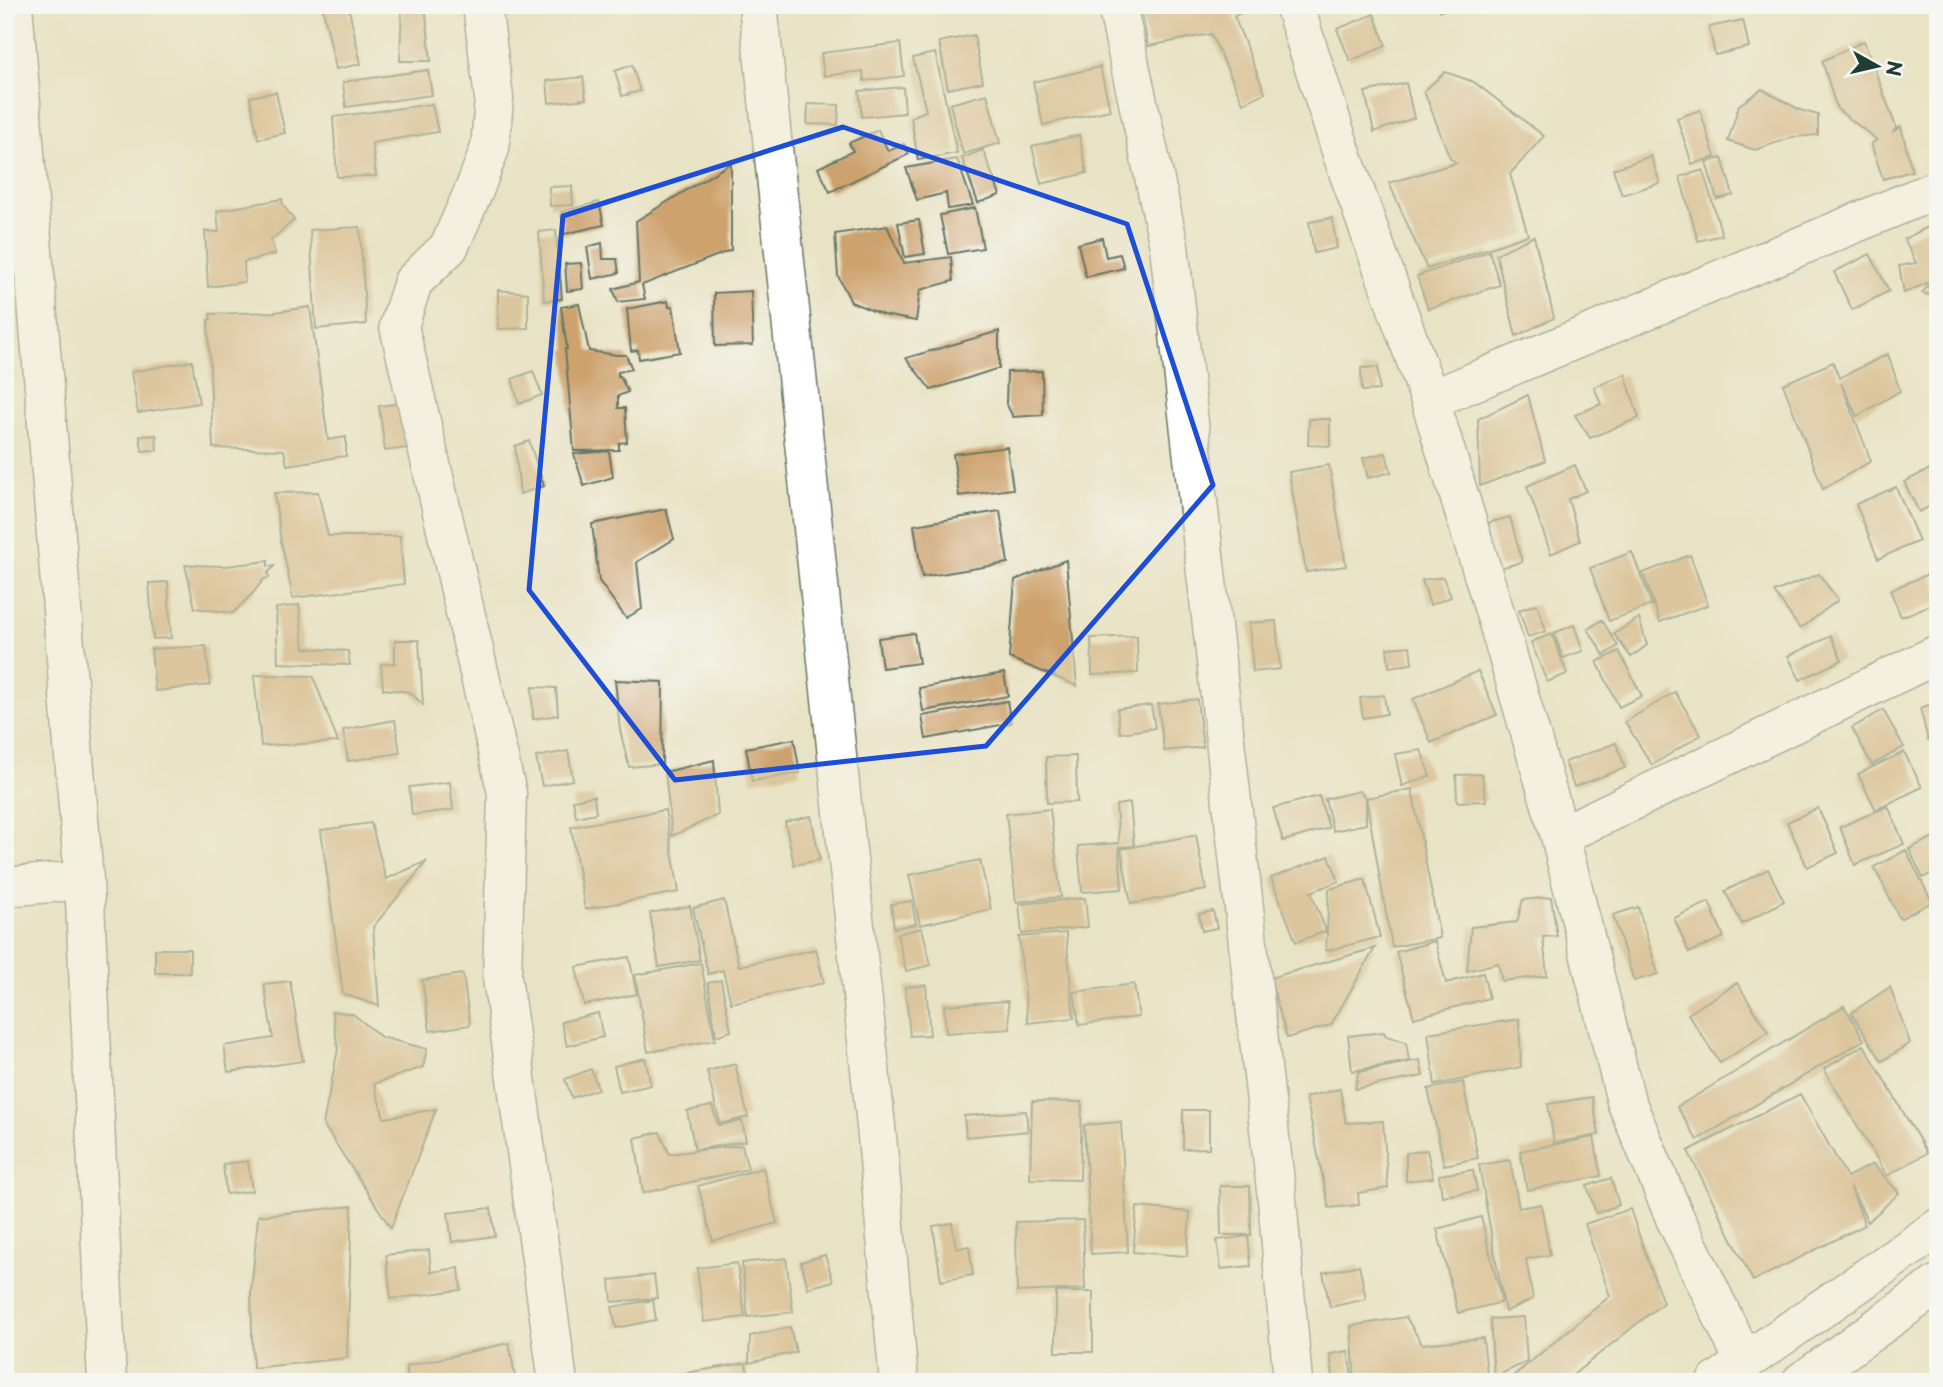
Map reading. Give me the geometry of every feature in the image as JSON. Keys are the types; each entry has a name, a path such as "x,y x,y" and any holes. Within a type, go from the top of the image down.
{"street":[{"path":"13,5 84,880 107,1382"},
{"path":"481,5 494,98 490,148 449,247 413,282 399,326 507,793 502,977 558,1382"},
{"path":"758,5 873,1099 899,1382"},
{"path":"1117,5 1169,246 1277,1199 1293,1382"},
{"path":"1294,5 1345,160 1430,400 1502,636 1560,836 1626,1101 1675,1218 1730,1372 1938,1228"},
{"path":"1430,400 1938,189"},
{"path":"1560,836 1938,654"},
{"path":"5,887 84,880"},
{"path":"1801,1382 1938,1284"}],"highlighted area":[{"path":"843,127 1127,224 1213,485 986,746 675,780 529,590 563,216"}],"building":[{"path":"322,5 348,5 361,64 336,69"},
{"path":"402,5 425,5 431,61 400,61"},
{"path":"1140,5 1260,5 1234,16 1265,93 1243,103 1211,34 1148,46"},
{"path":"1439,5 1459,5 1459,6 1440,11"},
{"path":"1374,14 1386,46 1350,61 1337,29"},
{"path":"1743,20 1749,47 1715,55 1709,27"},
{"path":"974,35 983,82 948,89 939,42"},
{"path":"1864,41 1896,127 1894,131 1901,127 1912,171 1883,179 1871,144 1877,140 1837,109 1822,61"},
{"path":"900,43 904,76 864,81 863,71 824,76 821,53"},
{"path":"935,53 957,153 918,160 911,117 926,111 913,58"},
{"path":"632,65 640,91 622,96 615,71"},
{"path":"1100,67 1110,110 1043,125 1033,82"},
{"path":"428,70 432,95 346,107 343,82"},
{"path":"1445,72 1474,82 1544,136 1510,174 1528,235 1427,269 1389,183 1456,163 1450,158 1424,91"},
{"path":"583,77 586,99 549,103 547,81"},
{"path":"1406,83 1414,118 1374,132 1365,92"},
{"path":"903,87 905,113 862,117 859,91"},
{"path":"1762,89 1800,110 1818,115 1818,135 1793,137 1755,150 1728,141 1739,105"},
{"path":"276,92 285,133 258,139 250,97"},
{"path":"987,94 1000,143 963,154 950,104"},
{"path":"432,104 438,132 372,143 376,176 337,177 333,117"},
{"path":"808,104 839,105 838,125 807,124"},
{"path":"1700,110 1715,157 1692,164 1677,118"},
{"path":"878,130 888,151 904,144 909,154 830,192 818,168 853,151 849,143"},
{"path":"1079,135 1087,173 1041,184 1032,146"},
{"path":"983,150 1000,195 978,203 962,158"},
{"path":"1651,156 1660,183 1622,195 1613,169"},
{"path":"1722,158 1733,195 1717,199 1706,162"},
{"path":"957,159 973,205 948,209 946,193 917,200 906,168"},
{"path":"731,163 731,250 642,285 645,299 618,302 613,289 639,282 636,221"},
{"path":"1703,170 1722,235 1698,241 1680,177"},
{"path":"572,186 573,205 550,206 549,187"},
{"path":"282,199 283,205 294,220 271,240 275,254 244,262 245,282 208,287 205,231 219,232 217,211"},
{"path":"599,202 604,225 564,234 561,212"},
{"path":"975,208 983,248 948,254 940,215"},
{"path":"1332,218 1337,248 1314,253 1309,222"},
{"path":"919,220 925,254 905,257 898,223"},
{"path":"887,226 904,263 951,257 953,281 920,290 916,321 883,315 851,302 838,276 835,234"},
{"path":"1930,226 1938,246 1938,296 1922,293 1932,281 1904,293 1899,266 1916,263 1904,239"},
{"path":"360,227 366,324 316,329 310,230"},
{"path":"556,230 562,299 544,301 539,232"},
{"path":"1534,236 1554,318 1516,336 1496,254"},
{"path":"1102,238 1106,257 1120,254 1124,268 1086,277 1078,244"},
{"path":"602,243 603,259 617,259 619,273 592,279 587,247"},
{"path":"1489,251 1500,285 1428,309 1417,276"},
{"path":"1870,254 1889,291 1852,310 1834,272"},
{"path":"581,263 583,289 567,291 565,264"},
{"path":"498,290 528,293 528,328 498,329"},
{"path":"751,291 753,345 715,346 714,293"},
{"path":"668,301 669,307 673,306 680,352 639,359 638,350 631,351 627,309"},
{"path":"579,304 589,351 626,355 632,369 618,372 628,392 618,396 618,408 625,408 627,442 619,443 619,450 574,451 567,349 561,307"},
{"path":"310,307 328,440 346,437 346,456 287,465 284,450 213,448 208,320 211,319 210,314 275,312"},
{"path":"999,331 999,368 931,390 906,358"},
{"path":"1888,354 1900,391 1857,416 1841,383 1871,461 1823,489 1783,384 1833,362 1839,378"},
{"path":"192,361 199,403 138,413 131,372"},
{"path":"1378,367 1379,390 1362,391 1361,368"},
{"path":"533,371 542,395 519,404 512,379"},
{"path":"1042,371 1043,415 1013,417 1006,403 1007,372"},
{"path":"1625,374 1639,418 1590,438 1575,415 1601,404 1594,387"},
{"path":"1528,395 1545,461 1480,486 1478,419"},
{"path":"431,399 438,444 385,451 379,406"},
{"path":"1309,419 1330,419 1330,446 1308,445"},
{"path":"156,435 157,450 142,451 140,436"},
{"path":"529,441 544,486 520,494 515,446"},
{"path":"1007,447 1013,489 959,496 953,454"},
{"path":"609,451 613,477 584,486 574,454"},
{"path":"1386,453 1391,472 1368,478 1363,458"},
{"path":"1329,465 1346,566 1306,572 1289,472"},
{"path":"1575,465 1586,491 1568,499 1580,541 1551,554 1527,486"},
{"path":"1938,465 1938,502 1919,512 1904,482"},
{"path":"1896,487 1919,541 1878,559 1856,504"},
{"path":"318,492 328,536 400,536 404,584 293,598 274,493"},
{"path":"666,509 674,539 637,562 642,609 626,618 599,581 592,524"},
{"path":"1000,511 1008,563 922,577 914,525"},
{"path":"1510,517 1522,562 1500,568 1488,523"},
{"path":"1632,552 1652,605 1609,621 1590,568"},
{"path":"1690,555 1708,605 1660,622 1643,573"},
{"path":"1066,560 1077,686 1009,658 1015,580"},
{"path":"268,561 268,566 274,566 268,573 269,578 264,579 233,613 195,608 185,565 226,566"},
{"path":"1931,573 1938,589 1938,602 1901,617 1890,590"},
{"path":"1819,574 1838,600 1800,629 1774,592"},
{"path":"1443,577 1451,597 1430,605 1422,580"},
{"path":"168,582 171,638 153,639 149,583"},
{"path":"1537,604 1546,631 1528,637 1519,610"},
{"path":"299,605 304,648 348,651 350,665 278,663 276,608"},
{"path":"1639,618 1647,645 1631,657 1614,634"},
{"path":"1602,620 1618,646 1604,655 1588,629"},
{"path":"1276,621 1280,669 1253,672 1249,623"},
{"path":"1574,625 1583,651 1563,658 1554,633"},
{"path":"914,633 919,663 882,668 878,638"},
{"path":"1552,634 1567,674 1547,682 1531,642"},
{"path":"1137,636 1138,673 1092,675 1091,638"},
{"path":"1831,636 1842,660 1800,680 1788,656"},
{"path":"395,640 419,640 423,705 410,692 383,689 381,664 395,663"},
{"path":"206,646 210,685 155,691 151,649"},
{"path":"1410,646 1412,664 1389,667 1387,648"},
{"path":"1619,651 1642,696 1619,707 1597,662"},
{"path":"1478,671 1497,715 1431,743 1413,699"},
{"path":"1004,673 1008,696 923,711 919,688"},
{"path":"254,675 313,676 338,742 261,746"},
{"path":"615,680 663,682 662,764 629,767 620,730"},
{"path":"532,687 556,688 558,715 533,719"},
{"path":"1675,692 1701,735 1652,765 1625,722"},
{"path":"1384,695 1387,714 1363,718 1360,698"},
{"path":"1197,699 1203,747 1164,751 1158,704"},
{"path":"1007,701 1011,723 926,739 922,716"},
{"path":"1938,702 1938,737 1928,740 1920,708"},
{"path":"1151,705 1155,728 1120,733 1117,709"},
{"path":"1883,710 1904,747 1872,765 1852,728"},
{"path":"395,720 400,753 348,761 343,730"},
{"path":"794,739 800,773 752,781 746,748"},
{"path":"1616,743 1625,768 1574,787 1565,762"},
{"path":"1421,750 1430,776 1402,786 1395,754"},
{"path":"568,751 573,780 542,786 536,757"},
{"path":"1904,752 1922,787 1876,810 1858,774"},
{"path":"1076,756 1077,802 1047,803 1046,757"},
{"path":"714,760 718,815 672,836 665,772"},
{"path":"1482,774 1486,801 1457,802 1456,775"},
{"path":"450,782 453,810 412,815 409,787"},
{"path":"1412,789 1440,938 1392,947 1366,798"},
{"path":"1359,791 1366,798 1366,824 1333,831 1325,799"},
{"path":"594,796 596,813 576,817 573,800"},
{"path":"1319,796 1329,828 1283,841 1273,808"},
{"path":"1130,803 1134,846 1119,847 1122,889 1082,892 1078,846 1119,843 1116,805"},
{"path":"1888,806 1904,844 1855,865 1840,827"},
{"path":"1818,808 1838,853 1807,867 1787,822"},
{"path":"1050,809 1061,897 1016,902 1006,814"},
{"path":"665,810 679,892 585,909 571,827"},
{"path":"811,816 820,860 794,865 785,822"},
{"path":"371,823 386,879 427,861 373,927 379,1006 343,994 321,830"},
{"path":"1196,835 1206,890 1131,904 1121,849"},
{"path":"1938,835 1938,870 1923,878 1909,849"},
{"path":"1906,850 1932,902 1900,919 1874,867"},
{"path":"1329,856 1339,881 1311,892 1326,931 1296,942 1271,878"},
{"path":"980,860 991,909 920,925 909,875"},
{"path":"1768,869 1784,901 1742,924 1725,891"},
{"path":"1365,879 1380,937 1326,951 1329,889"},
{"path":"1551,897 1557,936 1543,937 1547,976 1502,981 1498,963 1467,971 1471,927 1517,922 1523,900"},
{"path":"1085,898 1088,927 1022,934 1019,904"},
{"path":"724,900 739,966 816,949 824,983 731,1003 723,970 708,974 693,908"},
{"path":"912,901 916,924 894,928 891,904"},
{"path":"1709,902 1724,937 1689,953 1674,918"},
{"path":"690,906 700,960 659,967 650,913"},
{"path":"1638,907 1658,974 1634,981 1613,915"},
{"path":"1213,911 1217,928 1202,931 1199,914"},
{"path":"922,928 931,965 906,971 897,934"},
{"path":"1066,933 1074,1018 1028,1023 1019,937"},
{"path":"1435,941 1446,983 1483,973 1489,998 1414,1018 1396,952"},
{"path":"1375,948 1331,1025 1287,1038 1270,978"},
{"path":"155,949 190,949 190,973 155,973"},
{"path":"629,957 637,994 584,1005 576,967"},
{"path":"701,963 715,1040 648,1052 635,975"},
{"path":"463,974 470,1025 430,1031 422,980"},
{"path":"721,980 731,1031 716,1036 708,983"},
{"path":"290,981 303,1061 228,1072 224,1046 273,1038 264,984"},
{"path":"1737,983 1768,1032 1720,1063 1688,1014"},
{"path":"1134,984 1139,1017 1079,1025 1074,992"},
{"path":"926,985 930,1035 910,1036 905,987"},
{"path":"1890,987 1910,1043 1882,1061 1851,1013"},
{"path":"1008,1001 1010,1029 946,1033 944,1005"},
{"path":"1844,1006 1864,1040 1697,1140 1677,1107"},
{"path":"332,1011 353,1014 381,1037 427,1049 423,1067 374,1084 384,1118 436,1109 391,1228 323,1124 338,1049"},
{"path":"598,1013 603,1037 567,1046 561,1022"},
{"path":"1519,1019 1521,1067 1435,1085 1428,1033"},
{"path":"1384,1032 1386,1036 1406,1042 1409,1061 1352,1071 1348,1036"},
{"path":"1864,1045 1927,1153 1887,1176 1824,1069"},
{"path":"645,1058 651,1085 620,1092 614,1066"},
{"path":"1420,1060 1423,1076 1355,1089 1358,1072"},
{"path":"735,1064 748,1117 720,1124 707,1071"},
{"path":"591,1069 598,1089 572,1098 565,1079"},
{"path":"1463,1082 1478,1158 1444,1165 1428,1089"},
{"path":"1340,1089 1346,1123 1383,1121 1388,1188 1358,1193 1359,1205 1329,1208 1306,1097"},
{"path":"1800,1094 1847,1177 1873,1164 1899,1193 1868,1222 1850,1186 1865,1225 1753,1281 1688,1151"},
{"path":"1592,1097 1599,1135 1554,1143 1548,1104"},
{"path":"1032,1101 1082,1102 1080,1180 1030,1179"},
{"path":"712,1106 718,1125 742,1121 746,1141 695,1150 687,1111"},
{"path":"1183,1110 1209,1110 1209,1148 1183,1149"},
{"path":"1026,1111 1028,1131 966,1137 964,1116"},
{"path":"1121,1122 1128,1252 1091,1254 1084,1125"},
{"path":"660,1132 669,1154 742,1145 748,1169 643,1193 635,1138"},
{"path":"1594,1137 1601,1176 1527,1190 1520,1151"},
{"path":"1427,1150 1433,1178 1406,1181 1406,1153"},
{"path":"1510,1160 1519,1208 1541,1204 1550,1255 1526,1259 1533,1299 1505,1312 1479,1165"},
{"path":"248,1161 252,1191 226,1194 223,1164"},
{"path":"763,1168 777,1223 713,1241 698,1186"},
{"path":"1473,1170 1477,1191 1442,1196 1439,1175"},
{"path":"1611,1178 1619,1205 1596,1213 1587,1186"},
{"path":"1220,1186 1250,1186 1251,1235 1221,1235"},
{"path":"352,1206 347,1358 253,1368 251,1294 258,1216"},
{"path":"1137,1207 1190,1212 1187,1256 1133,1252"},
{"path":"491,1208 495,1236 452,1242 448,1213"},
{"path":"1630,1209 1663,1303 1564,1382 1506,1382 1610,1296 1585,1224"},
{"path":"1481,1217 1502,1302 1458,1313 1437,1229"},
{"path":"1083,1220 1085,1289 1017,1292 1016,1222"},
{"path":"952,1223 956,1249 969,1246 973,1275 941,1281 933,1226"},
{"path":"1248,1236 1251,1266 1221,1269 1217,1240"},
{"path":"429,1250 431,1272 459,1268 461,1290 391,1299 386,1255"},
{"path":"825,1255 833,1281 808,1288 801,1262"},
{"path":"786,1258 793,1312 748,1317 742,1263"},
{"path":"737,1263 745,1317 704,1322 697,1268"},
{"path":"1359,1265 1366,1299 1330,1307 1323,1273"},
{"path":"654,1275 657,1298 612,1302 610,1280"},
{"path":"1056,1292 1093,1292 1093,1352 1056,1352"},
{"path":"653,1300 656,1320 616,1328 612,1307"},
{"path":"1406,1317 1422,1344 1483,1338 1488,1382 1427,1382 1407,1375 1374,1382 1355,1382 1351,1326"},
{"path":"1524,1317 1527,1362 1494,1377 1490,1319"},
{"path":"790,1327 796,1352 749,1363 750,1336"},
{"path":"509,1343 516,1382 407,1382 407,1366"},
{"path":"1348,1351 1353,1382 1334,1382 1330,1354"},
{"path":"746,1363 749,1382 644,1380"}]}
